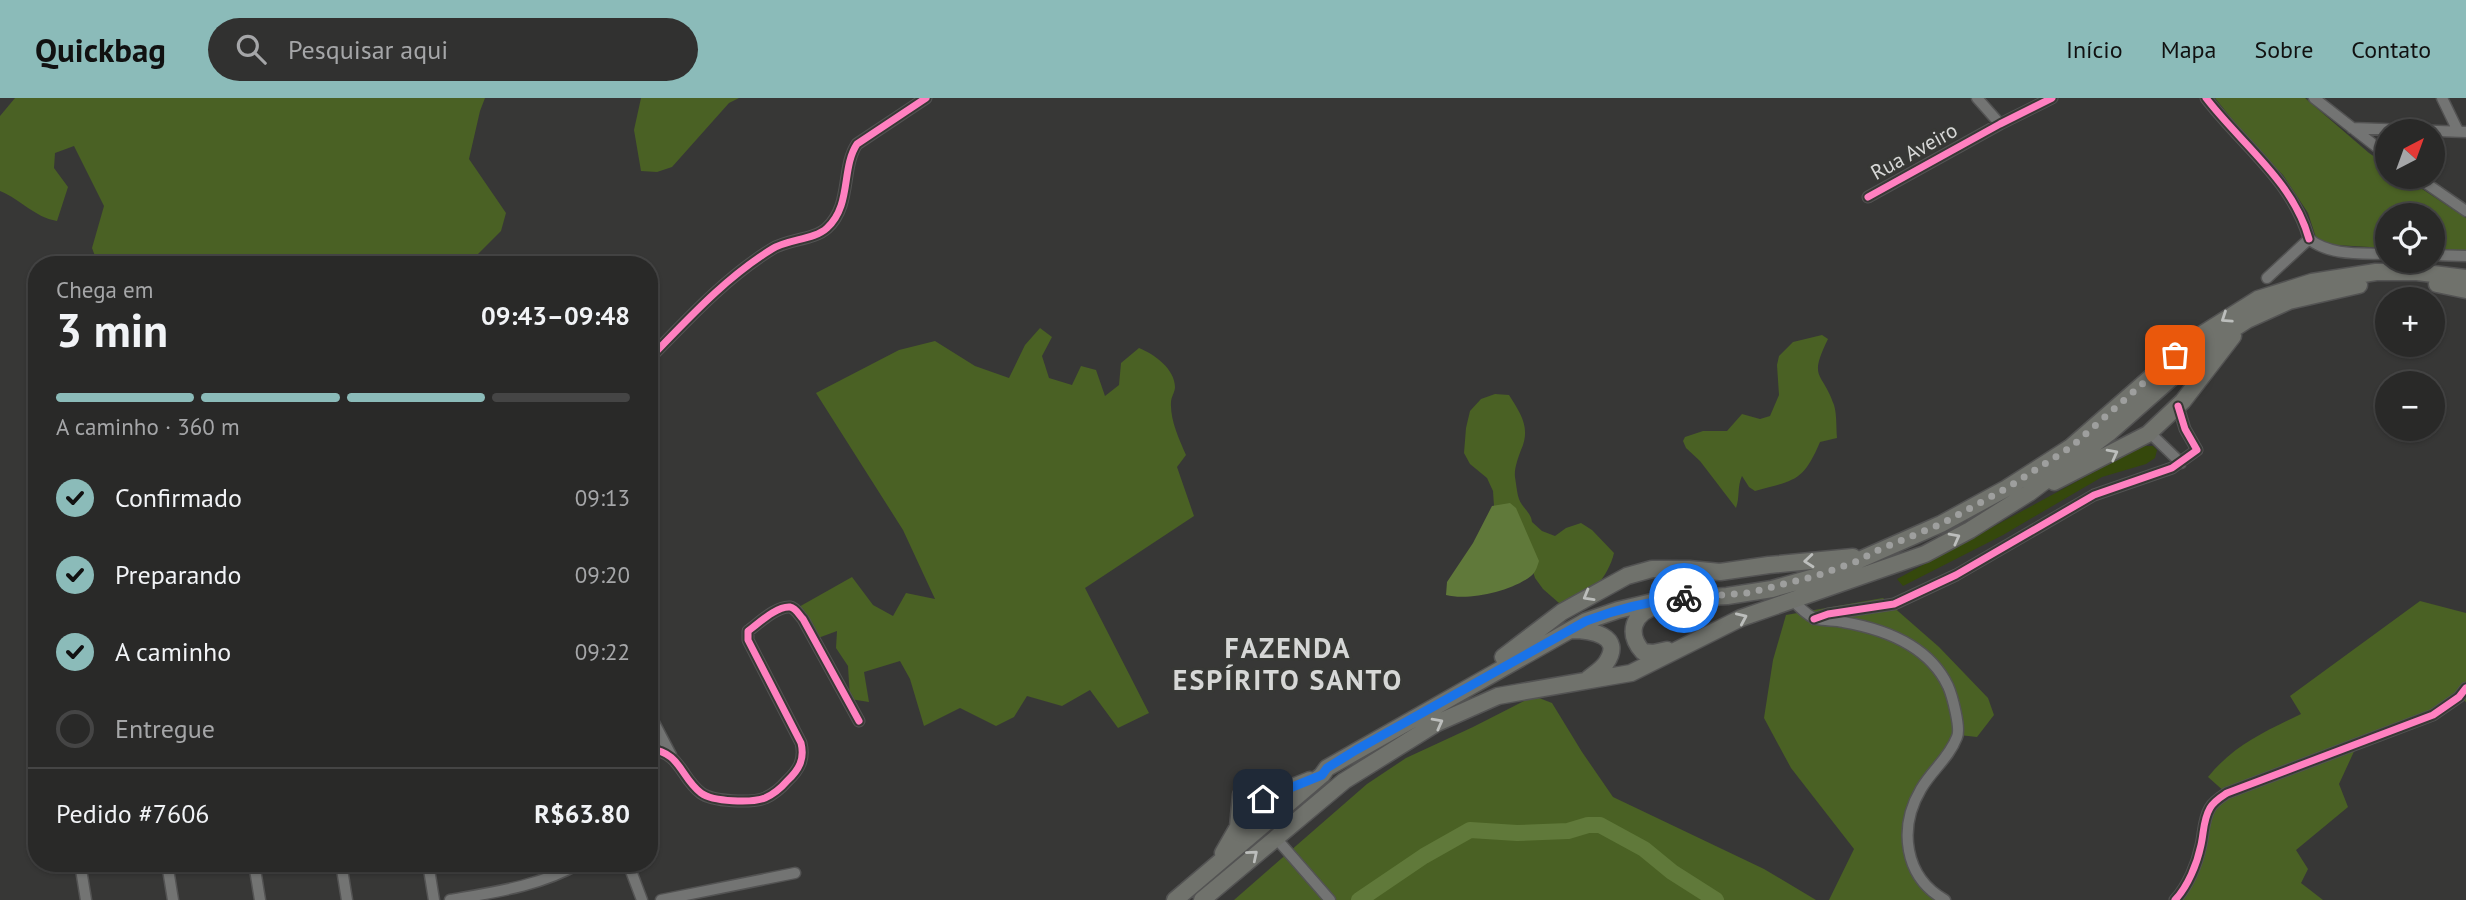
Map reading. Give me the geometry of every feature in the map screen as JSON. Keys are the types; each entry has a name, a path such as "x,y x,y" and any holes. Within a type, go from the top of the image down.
{"main road":[{"path":"1444,701 1562,612 1627,576 1652,569 1720,572 1852,558 1941,524 2007,488 2071,447 2196,338 2258,299 2312,282 2376,272 2417,272 2466,278"},
{"path":"1202,900 1275,836 1344,781 1437,723 1498,696 1631,673 1741,618 1925,554 1970,530 2029,493 2110,432 2210,344 2247,320 2289,300 2346,286 2395,281 2466,289"},
{"path":"2029,493 2081,471 2150,433 2178,406 2247,320"},
{"path":"1175,900 1327,768 1568,630 1618,610 1661,600 1727,596 1772,589 1832,572 1876,551"},
{"path":"1691,644 1653,653 1643,652 1635,643 1633,630 1637,619 1650,608 1697,597"},
{"path":"1568,630 1589,630 1607,638 1611,648 1606,664 1588,679"},
{"path":"1216,864 1238,827 1241,795 1263,799 1322,775"}],"street":[{"path":"658,350 711,294 774,248 827,229 838,213 848,180 851,153 857,144 926,98"},
{"path":"1977,98 2000,124"},
{"name":"Rua Aveiro","path":"1868,197 2052,98"},
{"path":"2206,98 2285,188 2297,208 2309,239 2318,247 2334,251 2375,253"},
{"path":"2314,98 2375,146"},
{"path":"2442,98 2462,131"},
{"path":"2352,128 2462,131"},
{"path":"2434,189 2466,211"},
{"path":"2267,278 2309,239"},
{"path":"2445,255 2466,256"},
{"path":"1814,619 1828,614 1894,604 1956,575 2094,495 2181,464 2197,450 2185,429 2178,406"},
{"path":"2150,433 2181,464"},
{"path":"1792,600 1814,619 1842,622 1890,634 1914,647 1931,662 1949,688 1959,735 1949,755 1922,786 1912,810 1909,831 1912,867 1920,881 1945,900"},
{"path":"658,730 671,755 701,793 719,799 748,801 776,792 794,775 804,753 748,640 748,631 778,610 789,607 803,619 859,721"},
{"path":"2175,900 2196,863 2203,825 2211,806 2227,793 2433,715 2459,697 2466,688"},
{"path":"658,751 671,755"},
{"path":"1275,836 1330,900"},
{"path":"81,872 86,900"},
{"path":"168,872 173,900"},
{"path":"255,872 260,900"},
{"path":"342,872 347,900"},
{"path":"430,872 435,900"},
{"path":"450,900 504,892 565,872"},
{"path":"631,872 642,900"},
{"path":"661,900 796,873"}],"shaded area":[{"path":"15,98 485,98 469,159 506,213 501,231 476,256 95,256 92,248 104,206 74,146 55,153 54,168 68,187 57,221 41,216 0,191 0,116"},
{"path":"641,98 739,98 729,103 672,167 657,172 641,171 634,130"},
{"path":"2215,98 2305,98 2375,157 2375,189 2422,189 2443,203 2375,203 2375,247 2318,244 2308,213 2283,175 2252,144"},
{"path":"2445,204 2466,218 2466,251 2445,250"},
{"path":"1040,328 1052,337 1042,356 1049,378 1072,385 1081,366 1096,370 1105,396 1119,385 1121,363 1139,348 1163,363 1174,380 1172,416 1186,455 1177,467 1194,516 1085,588 1149,713 1118,728 1090,690 1062,706 1027,696 1014,717 996,726 960,708 924,726 910,679 900,661 864,672 869,702 850,699 848,666 836,648 837,631 818,638 797,608 852,577 873,605 893,616 906,593 935,599 903,530 816,393 899,350 935,341 975,366 1009,378 1025,345"},
{"path":"1822,335 1828,339 1818,369 1834,405 1837,438 1820,442 1803,472 1789,481 1755,491 1742,476 1736,508 1683,441 1685,437 1703,431 1727,431 1742,414 1760,419 1770,416 1779,395 1779,356 1793,342"},
{"path":"1495,394 1509,395 1523,421 1524,442 1516,464 1515,477 1519,499 1532,522 1542,531 1555,536 1566,528 1581,523 1592,530 1614,553 1608,570 1596,586 1567,610 1543,589 1535,578 1526,549 1494,506 1493,491 1487,478 1470,464 1464,453 1470,411 1481,399"},
{"path":"2142,446 2153,446 2157,450 2155,458 2146,464 2102,477 2003,535 1903,586 1897,579"},
{"path":"1510,503 1516,508 1539,561 1534,573 1513,586 1478,596 1446,595 1447,582 1473,543 1492,506"},
{"path":"1883,598 1939,647 1988,698 1994,715 1977,737 1959,735 1912,810 1912,867 1945,900 1829,900 1854,849 1791,768 1764,718 1773,660 1786,615"},
{"path":"2420,601 2466,613 2466,702 2458,697 2447,706 2357,745 2339,784 2348,807 2296,850 2308,869 2301,883 2323,900 2175,900 2187,882 2203,825 2226,793 2208,777 2239,748 2301,714 2290,696"},
{"path":"1534,696 1552,703 1613,797 1764,869 1816,900 1234,900 1367,784 1406,758"}],"waterway":[{"path":"1359,900 1424,856 1470,830 1517,833 1568,831 1588,825 1600,825 1644,849 1672,872 1716,900"}],"cycle path":[{"path":"658,350 708,300 755,260 778,246 815,235 827,228 840,209 849,164 857,144 926,98"},
{"path":"1868,197 2052,98"},
{"path":"2206,98 2279,181 2301,218 2309,239"},
{"path":"1814,619 1828,614 1894,604 1956,575 2094,495 2172,468 2197,450 2185,429 2178,406"},
{"path":"658,751 674,760 701,793 723,800 765,798 791,777 801,759 801,743 748,640 748,631 773,612 785,607 794,609 803,619 859,721"},
{"path":"2175,900 2194,867 2208,813 2220,798 2227,793 2433,715 2459,697 2466,688"}],"way so far":[{"path":"1684,598 1727,596 1772,589 1832,572 1941,524 2007,488 2071,447 2106,419 2175,355"}],"district":[{"name":"FAZENDA ESPÍRITO SANTO","path":"1288,663"}],"route":[{"path":"1263,799 1322,775 1327,768 1356,750 1586,621 1618,610 1661,600 1684,598"}]}
